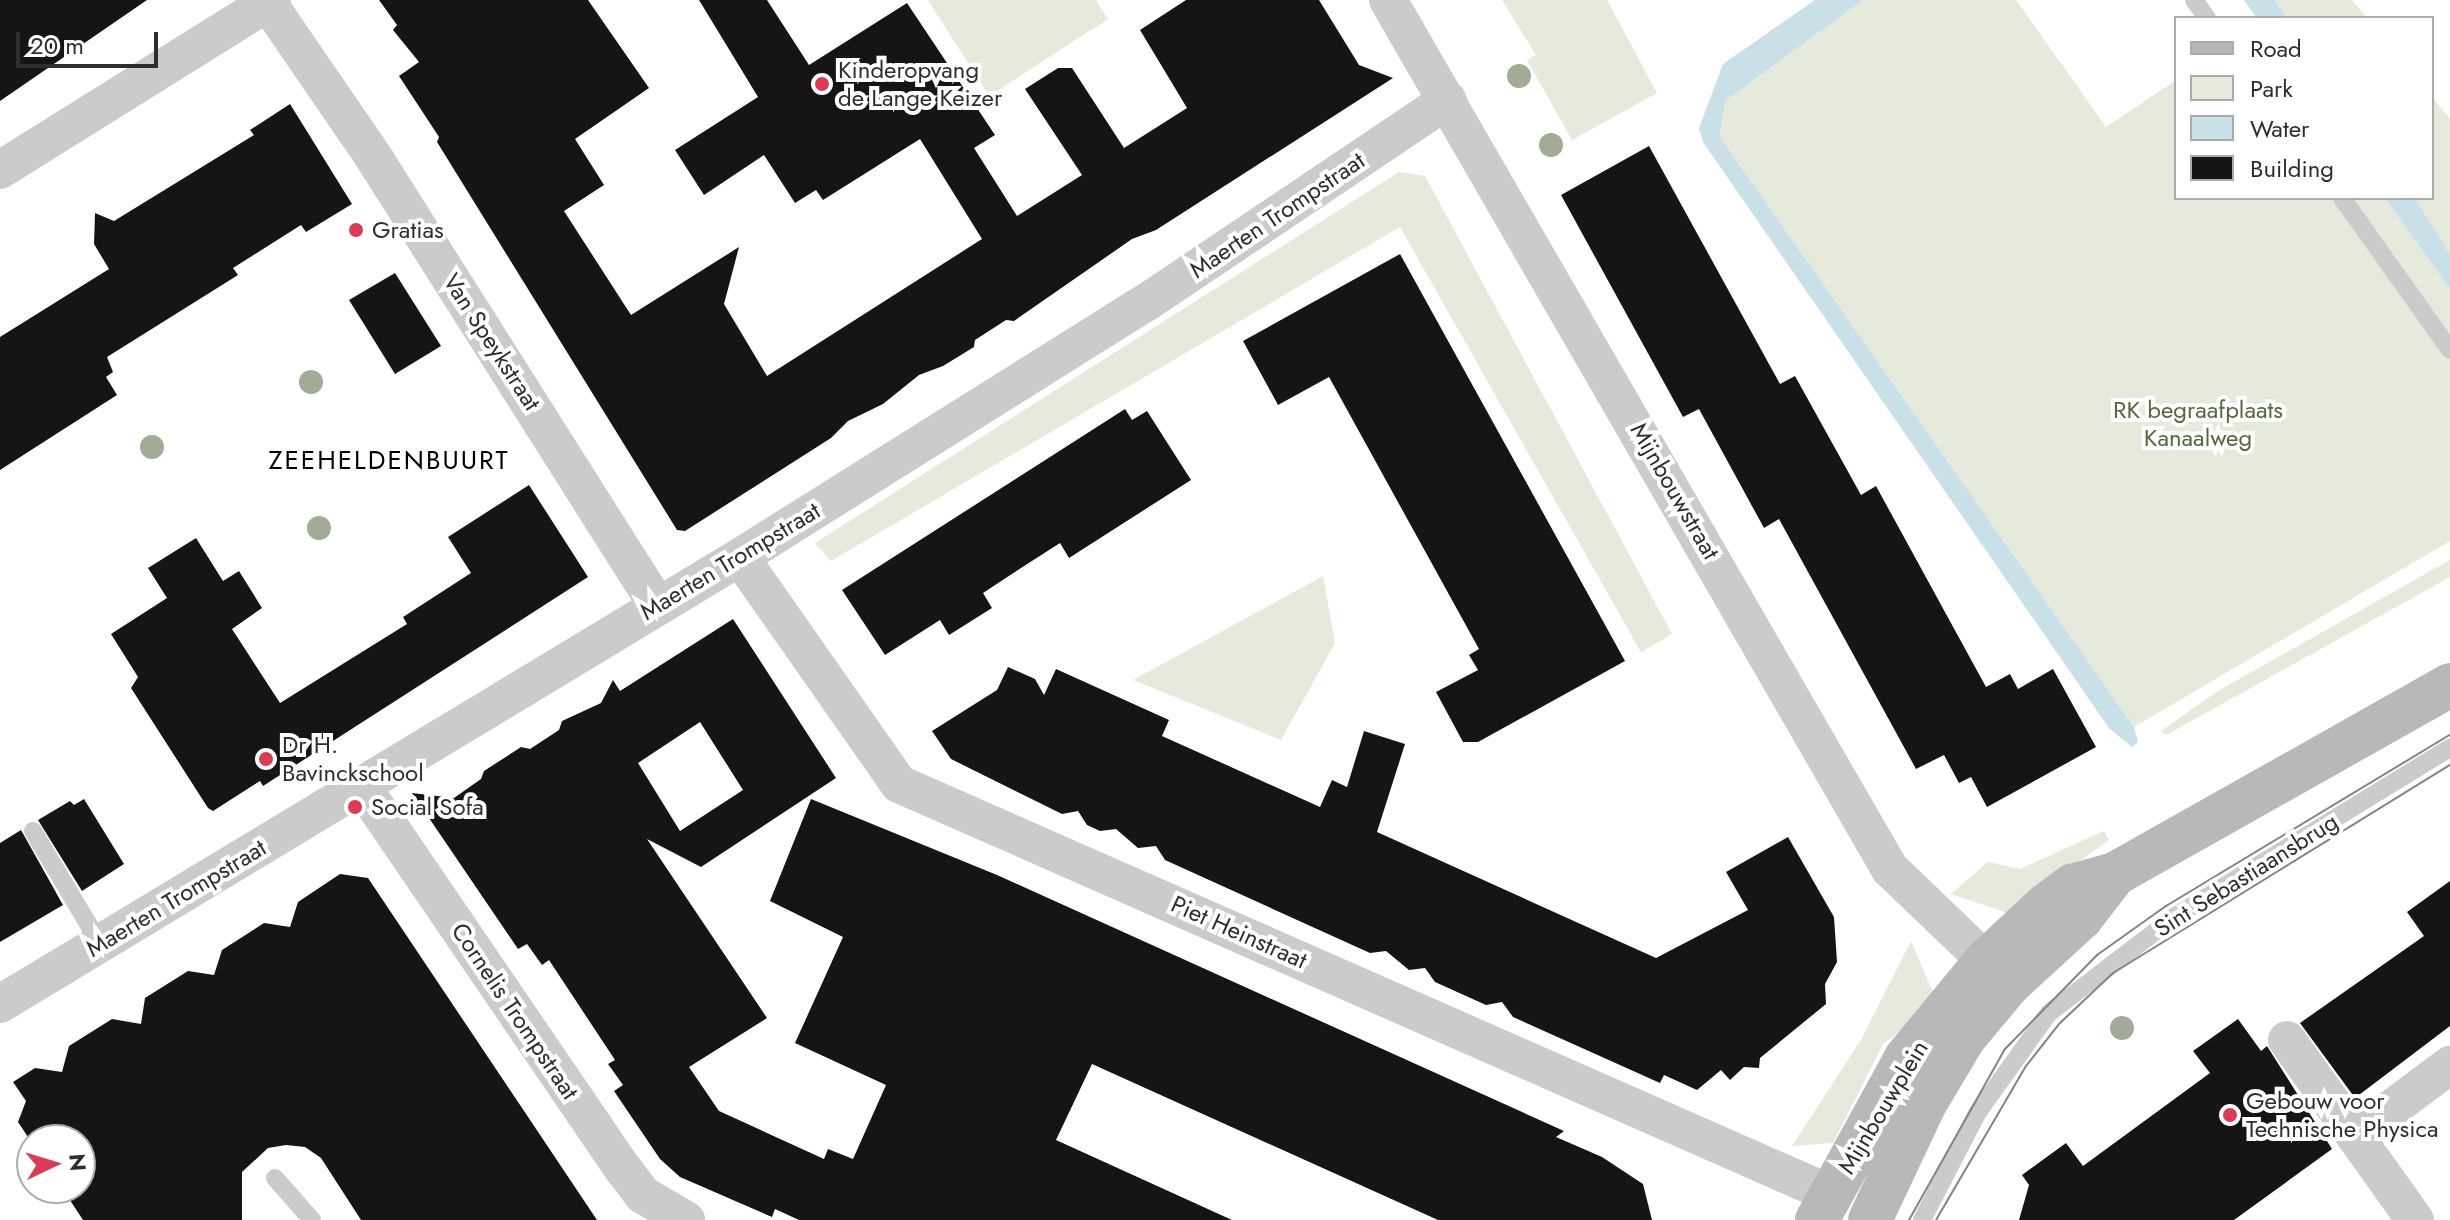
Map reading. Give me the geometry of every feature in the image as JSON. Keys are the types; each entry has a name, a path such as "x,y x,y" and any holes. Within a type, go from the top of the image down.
{"main road":[{"path":"1997,973 2072,886 2115,874 2450,685"},
{"name":"Mijnbouwplein","path":"1824,1207 1906,1058 1997,973"},
{"name":"Mijnbouwplein","path":"1870,1220 1924,1105 1964,1038 1997,973"}],"street":[{"name":"Mijnbouwstraat","path":"1388,0 1890,869 1997,973"},
{"path":"0,170 270,1"},
{"name":"Van Speykstraat","path":"270,1 384,174 657,605"},
{"name":"Maerten Trompstraat","path":"0,1004 740,557 1147,302 1448,100"},
{"name":"Piet Heinstraat","path":"740,557 899,784 1824,1207"},
{"name":"Cornelis Trompstraat","path":"361,785 633,1182 643,1195 686,1220"},
{"path":"2287,1040 2415,1220"},
{"path":"2355,1136 2450,1065"}],"lane":[{"path":"2343,200 2450,350"},
{"name":"Sint Sebastiaansbrug","path":"1922,1220 1978,1112 2049,1013 2174,917 2450,748"},
{"path":"33,831 100,944"},
{"path":"275,1178 312,1220"}],"green space":[{"path":"928,0 1096,0 1108,19 989,96"},
{"path":"1502,0 1607,0 1657,93 1572,140 1527,60 1536,55"},
{"name":"RK begraafplaats Kanaalweg","path":"1863,0 2016,0 2106,127 2174,81 2174,200 2386,200 2450,289 2450,541 2134,727 1720,137 1725,101"},
{"path":"2275,0 2352,0 2365,16 2286,16"},
{"path":"2434,99 2450,119 2450,254 2416,200 2434,200"},
{"path":"1399,172 1425,176 1672,634 1641,652 1400,227 831,561 815,543"},
{"path":"2450,560 2450,577 2166,735 2161,731 2218,691"},
{"path":"1323,576 1335,643 1281,740 1133,680"},
{"path":"2104,831 2109,840 2008,913 1951,894 1988,862 2020,869"},
{"path":"1911,941 1934,995 1931,1009 1883,1044 1833,1143 1792,1146 1861,1040"}],"water":[{"path":"1815,0 1863,0 1725,101 1720,137 2134,727 2138,742 2132,747 2109,728 1703,142 1699,128 1723,64"},
{"path":"2244,0 2275,0 2286,16 2256,16"},
{"path":"2386,200 2416,200 2450,254 2450,289"}],"building":[{"path":"0,0 147,0 0,101"},
{"path":"379,0 588,0 649,88 575,139 604,185 564,211 631,315 739,247 724,304 767,376 982,239 920,139 823,200 816,190 795,203 764,155 704,195 675,150 758,97 699,0 767,0 809,65 907,3 995,135 974,148 1017,216 1082,175 1025,89 1058,68 1072,68 1124,148 1187,108 1140,30 1186,0 1319,0 1359,65 1393,78 1156,230 1132,239 1014,321 1006,320 975,340 974,347 943,366 919,375 883,404 848,421 831,438 685,531 677,530 437,142 439,137 399,76 419,62 393,30 397,25"},
{"path":"290,104 352,204 306,232 301,225 233,268 238,275 107,357 113,372 106,377 117,395 0,470 0,337 109,269 94,244 95,213 114,221 254,135 250,130"},
{"path":"1649,146 1780,384 1795,376 1861,495 1876,486 1986,687 2010,674 2018,689 2053,669 2096,747 1987,807 1971,777 1959,783 1944,755 1916,769 1779,519 1764,528 1699,409 1683,417 1561,195"},
{"path":"1400,254 1625,661 1478,742 1463,742 1436,692 1478,670 1469,655 1479,649 1329,377 1278,405 1243,341"},
{"path":"395,273 441,346 395,374 349,300"},
{"path":"1125,409 1132,420 1147,411 1191,480 1069,558 1060,543 983,593 992,608 949,635 940,620 885,655 842,590"},
{"path":"529,485 588,577 263,786 260,781 213,811 208,808 131,688 138,677 111,634 167,598 148,568 196,538 223,581 239,571 262,608 232,629 280,703 407,624 403,617 471,573 448,537"},
{"path":"733,619 836,778 701,867 647,839 767,1018 689,1067 719,1111 824,1159 828,1149 853,1159 886,1085 795,1043 843,937 770,901 811,799 997,875 1564,1131 1556,1137 1602,1157 1643,1184 1652,1220 1438,1220 1092,1064 1056,1140 1232,1220 799,1220 775,1209 772,1217 680,1177 660,1159 614,1091 623,1085 608,1064 615,1060 549,960 542,965 527,944 518,949 412,793 454,798 481,779 484,771 521,747 530,749 559,730 562,721 601,703 613,680 620,691","holes":["700,722 743,790 680,831 638,763"]},
{"path":"1008,667 1035,679 1044,695 1056,669 1169,720 1162,736 1320,807 1332,780 1347,787 1364,731 1405,744 1377,832 1656,958 1748,910 1726,872 1788,837 1834,917 1837,962 1825,984 1826,1004 1760,1058 1759,1068 1744,1067 1730,1080 1721,1070 1697,1090 1664,1075 1660,1083 1513,1017 1502,1002 1486,1005 1435,982 1425,968 1409,970 1386,951 1370,953 1165,860 1156,846 1138,848 1116,829 1100,831 1087,825 1078,811 1062,814 951,759 932,731 997,690"},
{"path":"84,799 124,864 82,891 38,820 70,801 74,805"},
{"path":"21,830 63,905 0,942 0,843"},
{"path":"340,874 368,878 597,1220 361,1220 321,1158 305,1147 286,1145 268,1148 242,1172 242,1220 83,1220 72,1204 96,1204 96,1124 19,1124 26,1101 13,1082 35,1068 62,1072 69,1046 112,1019 141,1024 145,998 188,971 214,975 222,950 264,923 290,927 298,902"},
{"path":"2450,881 2450,1026 2355,1098 2300,1023 2424,936 2407,912"},
{"name":"Gebouw voor Technische Physica","path":"2238,1019 2261,1051 2267,1046 2332,1149 2234,1220 2019,1220 2029,1185 2022,1175 2066,1143 2083,1166 2210,1073 2193,1051"}],"tram line":[{"path":"1909,1220 2005,1049 2097,955 2166,906 2450,735"},
{"path":"1936,1220 2026,1066 2059,1024 2113,973 2450,765"}],"place":[{"name":"Kinderopvang de Lange Keizer","path":"822,84"},
{"name":"Gratias","path":"356,230"},
{"name":"Dr H. Bavinckschool","path":"266,759"},
{"name":"Social Sofa","path":"355,807"},
{"name":"Gebouw voor Technische Physica","path":"2230,1115"}],"district":[{"name":"ZEEHELDENBUURT","path":"389,461"}]}
